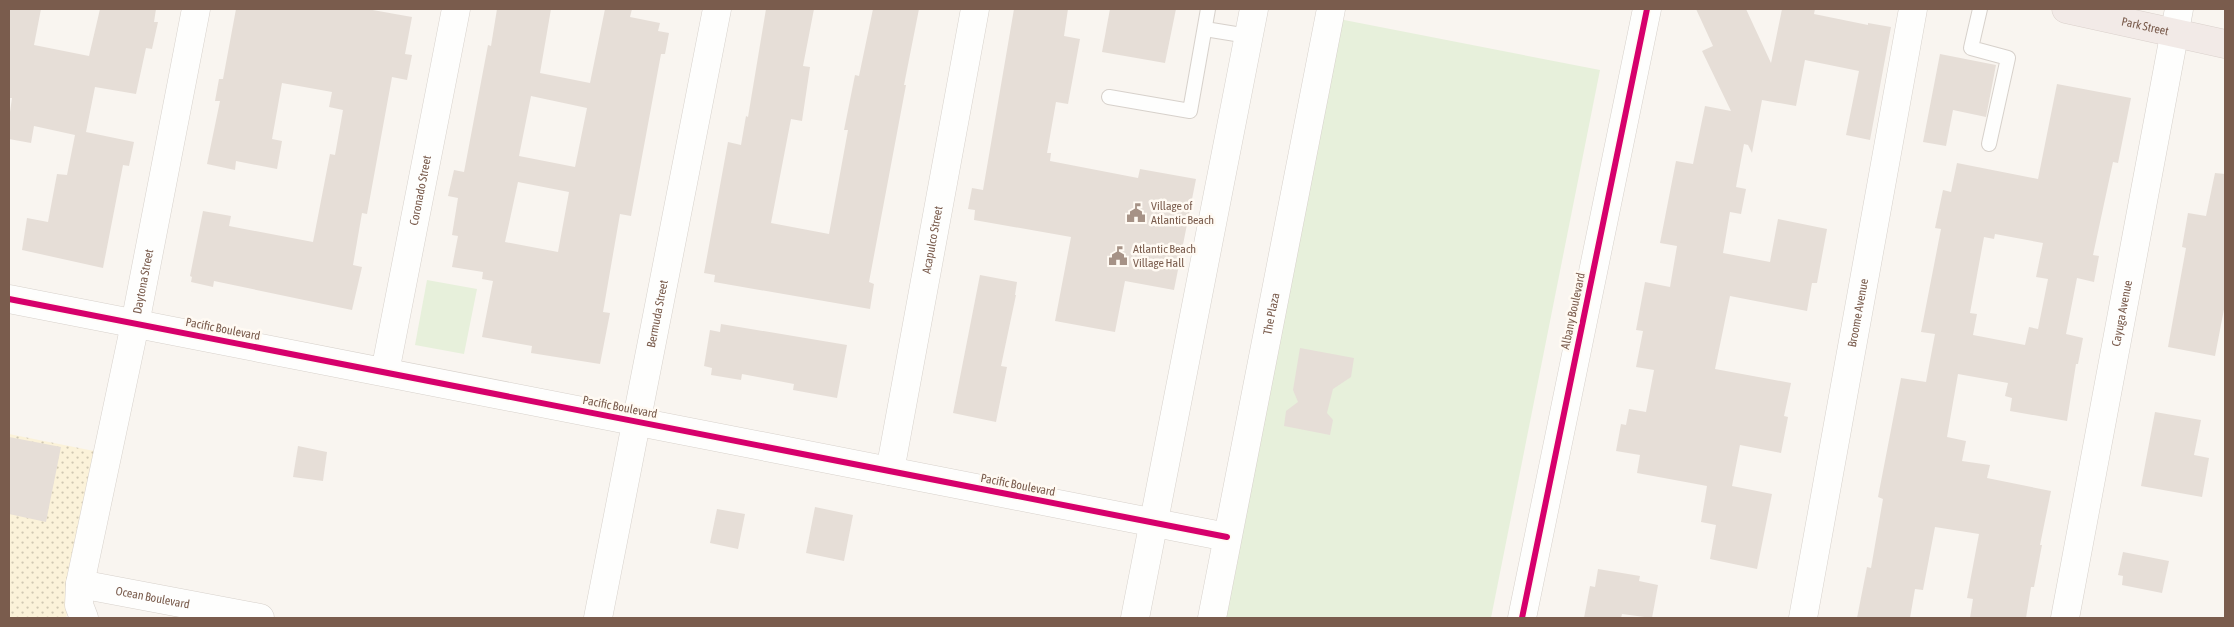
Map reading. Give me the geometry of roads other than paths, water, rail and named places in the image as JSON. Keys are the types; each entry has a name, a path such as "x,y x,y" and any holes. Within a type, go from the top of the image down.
{"highway":[{"name":"Park Street","path":"2066,9 2177,21 2225,44"}],"street":[{"name":"Daytona Street","path":"80,584 135,324 196,9"},
{"name":"Coronado Street","path":"385,372 456,9"},
{"name":"Bermuda Street","path":"598,618 717,9"},
{"name":"Acapulco Street","path":"890,471 975,9"},
{"path":"1135,618 1254,9"},
{"name":"The Plaza","path":"1212,618 1331,9"},
{"name":"Albany Boulevard","path":"1522,618 1647,9"},
{"name":"Broome Avenue","path":"1802,618 1913,9"},
{"name":"Cayuga Avenue","path":"2065,618 2177,21"},
{"name":"Pacific Boulevard","path":"9,299 1228,537"},
{"path":"80,584 79,605 84,618"},
{"name":"Ocean Boulevard","path":"80,584 260,618"}],"lane":[{"path":"1109,97 1190,111 1208,9"},
{"path":"1980,9 1971,48 2008,58 1989,144"},
{"path":"1205,29 1248,36"}],"place":[{"name":"Village of Atlantic Beach","path":"1136,213"},
{"name":"Atlantic Beach Village Hall","path":"1118,256"}]}
